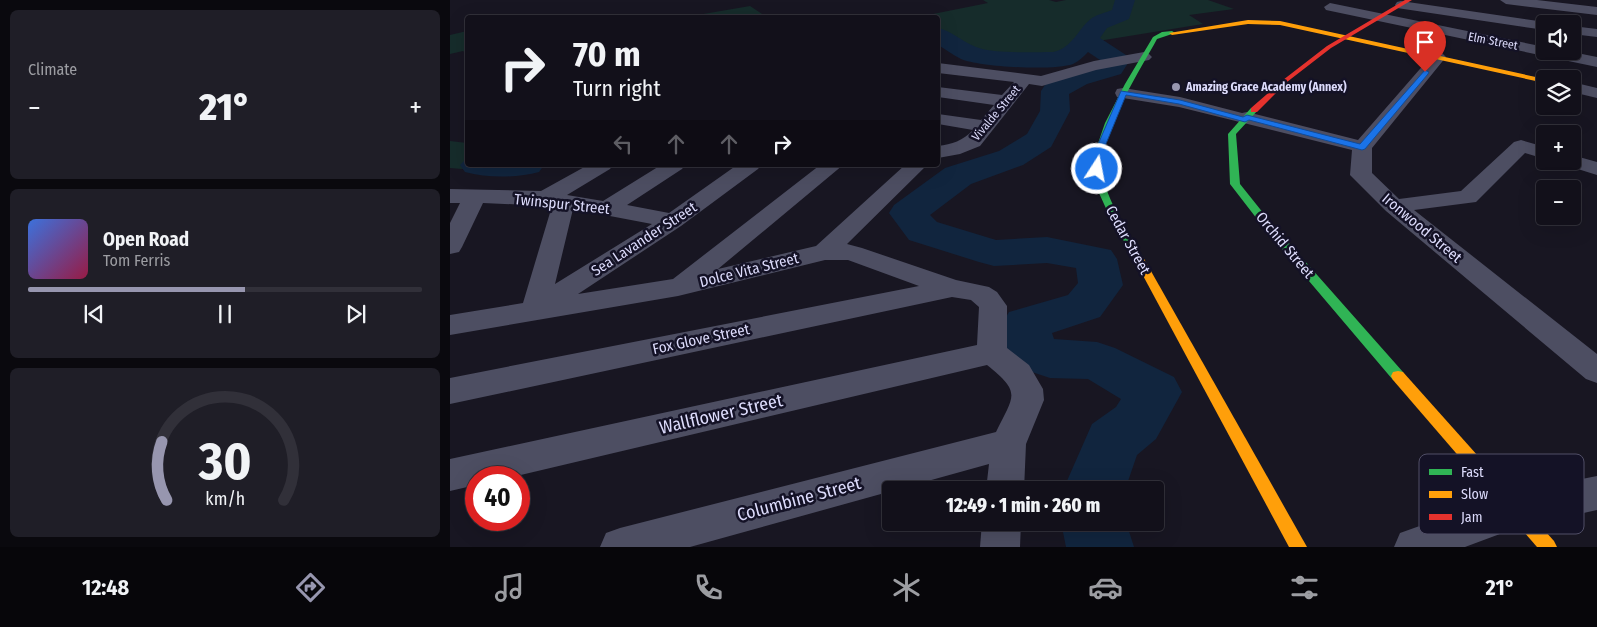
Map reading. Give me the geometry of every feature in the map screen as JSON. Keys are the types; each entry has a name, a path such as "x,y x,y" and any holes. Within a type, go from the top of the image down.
{"street":[{"path":"1506,0 1588,7"},
{"path":"1405,2 1536,24"},
{"name":"Orchid Street","path":"1405,2 1346,36 1281,82 1246,118 1232,134 1235,184 1268,226 1467,454"},
{"name":"Elm Street","path":"1330,7 1597,62"},
{"name":"Cedar Street","path":"1298,547 1105,198 1097,169 1097,156 1137,58 1155,38 1162,34 1248,22 1280,23 1536,79"},
{"path":"1581,31 1597,33"},
{"path":"940,68 1042,81 1087,68 1137,58"},
{"path":"1123,93 1180,102 1362,147 1438,58"},
{"name":"Vivalde Street","path":"940,152 953,150 972,142 1025,79"},
{"path":"1581,89 1597,93"},
{"path":"940,92 1005,101"},
{"path":"940,119 986,126"},
{"path":"1394,206 1468,197 1521,146 1536,150"},
{"name":"Ironwood Street","path":"1362,147 1361,175 1394,206 1597,371"},
{"path":"1581,164 1597,169"},
{"path":"535,310 554,200 600,167"},
{"path":"607,208 672,167"},
{"name":"Sea Lavander Street","path":"535,310 673,222 748,167"},
{"path":"678,287 829,167"},
{"path":"825,252 915,167"},
{"name":"Twinspur Street","path":"450,196 554,200 607,208 673,222"},
{"path":"450,247 475,196"},
{"name":"Dolce Vita Street","path":"450,324 678,287 825,252 841,251 854,253 952,288 979,293 987,298 993,306 992,353"},
{"name":"Fox Glove Street","path":"450,390 952,288"},
{"path":"992,353 1018,373 1027,389 1028,400 1008,444 1005,481"},
{"name":"Wallflower Street","path":"450,474 992,353"},
{"name":"Columbine Street","path":"620,547 1008,444"},
{"path":"1584,496 1597,493"},
{"path":"1000,547 1001,531"},
{"path":"1414,547 1450,534"},
{"name":"Orchid Street","path":"1537,534 1548,547"}],"green space":[{"path":"983,0 1049,0 1056,2 1066,0 1208,0 1234,9 1189,15 1203,24 1092,42 1075,54 1049,63 966,56 940,40 940,15 928,15 988,3"},
{"path":"750,6 762,14 758,15 698,15"},
{"path":"465,31 465,52 463,51 450,54 450,35"},
{"path":"450,141 465,143 465,167 541,167 500,172 450,168"}],"waterway":[{"path":"1087,40 1099,23 1121,14 1125,0"},
{"path":"940,36 970,54 1017,60 1065,58 1087,40"},
{"path":"1087,40 1117,60 1112,68 1077,78 1055,91 1055,111 1040,140 1011,158 958,176 908,213 923,231 994,253 1047,250 1096,259 1101,285 1084,306 1026,324 1031,350 1050,359 1097,361 1155,392 1136,423 1113,441 1097,481"},
{"path":"1096,531 1100,547"}],"traffic: fast":[{"path":"1138,257 1104,193 1097,170 1097,158 1109,123 1118,104 1155,38 1162,34 1172,33"},
{"path":"1254,110 1232,134 1235,184 1268,226 1398,376"}],"traffic: slow":[{"path":"1172,33 1248,22 1280,23 1536,79"},
{"path":"1138,257 1298,547"},
{"path":"1398,376 1466,454"},
{"path":"1537,534 1548,547"}],"traffic: jam":[{"path":"1254,110 1285,81 1329,47 1409,0"}],"place":[{"name":"Amazing Grace Academy (Annex)","path":"1176,87"}],"route":[{"path":"1097,169 1097,156 1123,93 1180,102 1245,119 1247,117 1362,147 1425,72"}]}
